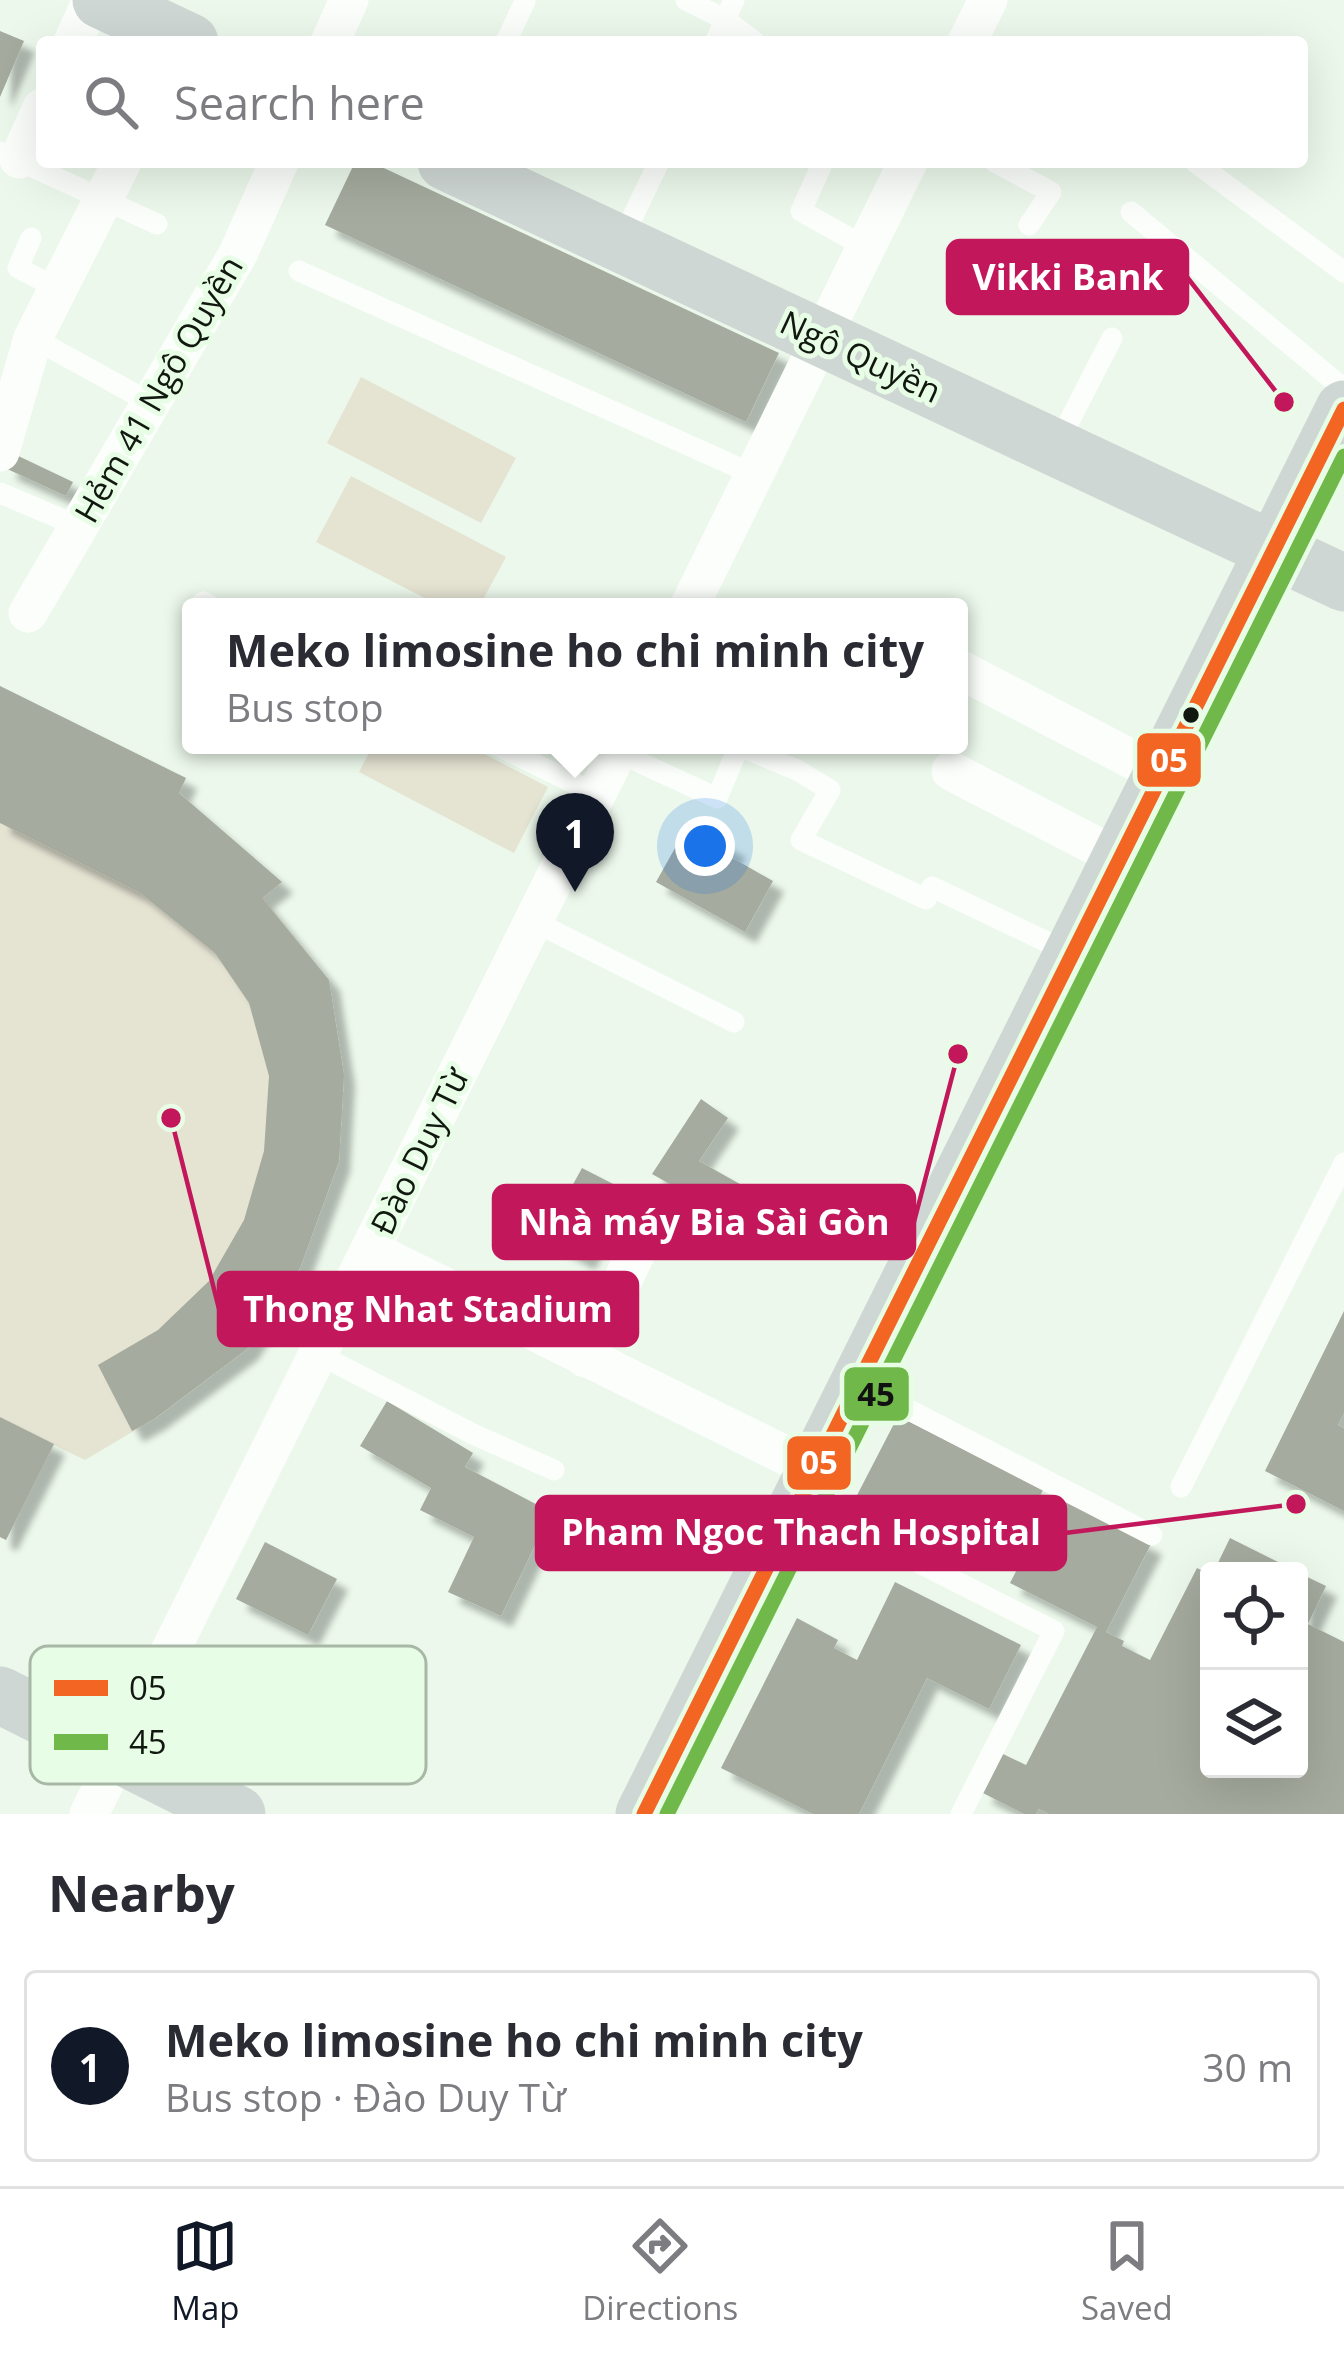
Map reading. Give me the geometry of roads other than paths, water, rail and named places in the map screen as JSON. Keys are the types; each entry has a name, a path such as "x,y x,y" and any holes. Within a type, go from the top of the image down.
{"main road":[{"path":"96,0 172,36"},
{"name":"Ngô Quyền","path":"461,168 1344,583"},
{"path":"644,1814 1344,409"},
{"path":"0,1695 30,1710"},
{"path":"177,1784 237,1814"}],"street":[{"path":"76,36 96,0"},
{"path":"333,36 349,0"},
{"path":"974,36 988,0"},
{"path":"9,155 36,117"},
{"name":"Hẻm 41 Ngô Quyền","path":"28,613 238,254 276,168"},
{"path":"693,598 905,168"},
{"path":"0,452 19,347 58,290 115,180"},
{"path":"968,674 1162,775"},
{"name":"Đào Duy Từ","path":"173,1646 616,754"},
{"path":"951,771 1120,859"},
{"path":"585,1358 648,1228"},
{"path":"370,1250 585,1358 807,1486"},
{"name":"Đào Duy Từ","path":"89,1814 104,1784"}],"lane":[{"path":"686,0 730,10 750,36"},
{"path":"509,36 525,1"},
{"path":"64,168 115,180 157,224"},
{"path":"620,244 655,168"},
{"path":"820,168 801,211 867,248"},
{"path":"1006,168 1051,192 1029,225"},
{"path":"1203,168 1344,272"},
{"path":"1131,212 1344,389"},
{"path":"31,238 19,268 58,290"},
{"path":"299,271 754,475"},
{"path":"1056,447 1112,338"},
{"path":"19,347 151,403"},
{"path":"0,493 78,526"},
{"path":"514,754 596,794"},
{"path":"631,754 718,798 737,754"},
{"path":"759,754 830,790 801,840 926,899 932,887 1073,954"},
{"path":"533,921 734,1022"},
{"path":"1180,1487 1344,1163"},
{"path":"318,1354 554,1470"},
{"path":"859,1384 1152,1535"},
{"path":"807,1486 1054,1631 961,1814"}],"place":[{"name":"Vikki Bank","path":"1284,402"},
{"name":"Meko limosine ho chi minh city","path":"575,892"},
{"name":"Nhà máy Bia Sài Gòn","path":"958,1054"},
{"name":"Thong Nhat Stadium","path":"171,1118"},
{"name":"Pham Ngoc Thach Hospital","path":"1296,1504"}]}
